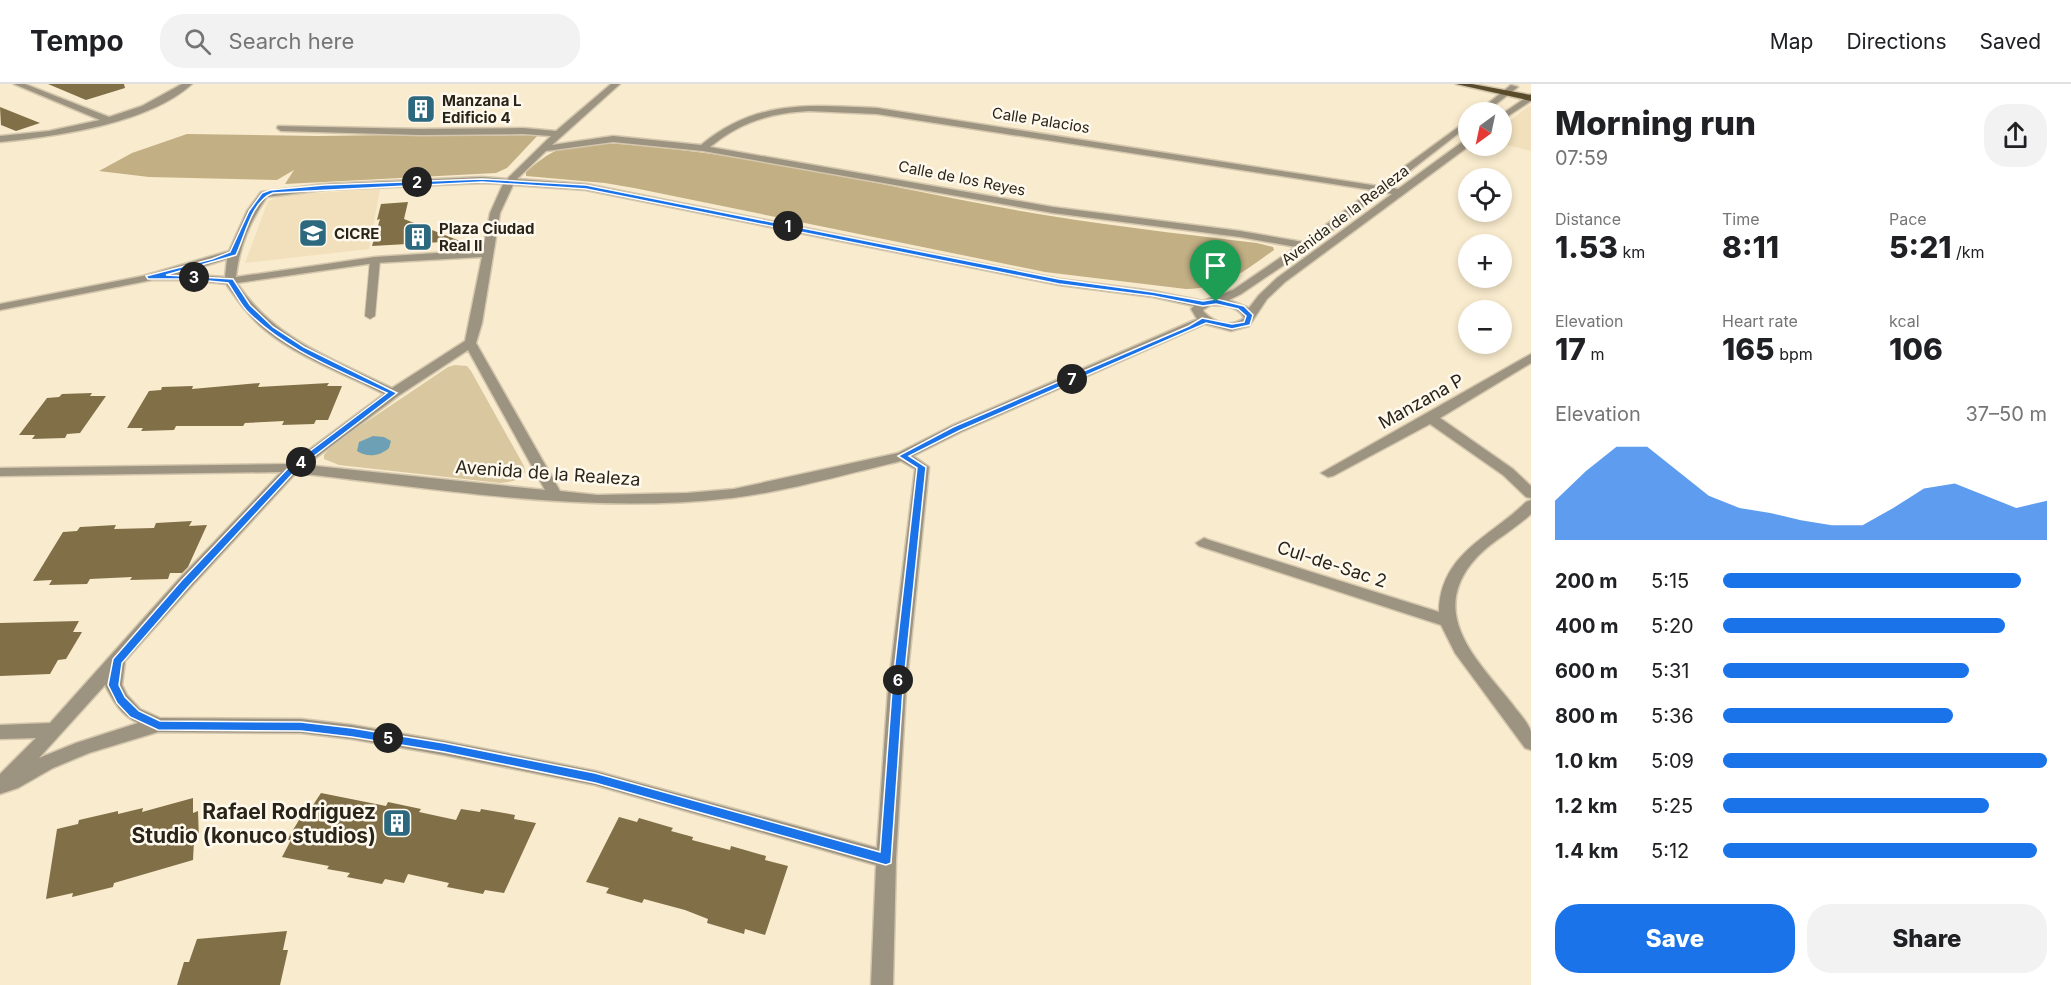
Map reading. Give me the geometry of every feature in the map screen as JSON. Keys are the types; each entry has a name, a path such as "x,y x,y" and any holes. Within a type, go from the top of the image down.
{"main road":[{"path":"1460,84 1531,90"},
{"path":"1498,84 1531,97"}],"street":[{"path":"18,84 110,121"},
{"path":"1,139 110,121 139,112 188,84"},
{"path":"0,788 117,662 185,583 293,468 393,393 470,343 476,323 495,213 509,182 558,134 575,125 616,84"},
{"path":"1495,102 1511,90"},
{"path":"1512,111 1531,97"},
{"name":"Calle Palacios","path":"703,148 741,121 757,116 807,108 866,110 1401,192"},
{"path":"280,128 420,132 523,130 558,134"},
{"name":"Avenida de la Realeza","path":"1216,302 1238,292 1305,246 1458,130"},
{"name":"Calle de los Reyes","path":"596,132 613,138 703,148 1053,210 1240,234 1305,246"},
{"name":"Calle de los Reyes","path":"542,149 613,138"},
{"name":"Avenida de la Realeza","path":"1250,315 1263,297 1281,280 1458,149"},
{"path":"393,393 301,348 270,329 247,307 230,281 233,253 259,198 273,191 432,182 546,183 613,191 1025,275 1203,304 1216,302 1241,307 1250,315 1247,323 1232,327 1205,320 1197,313 1199,306 1203,304"},
{"path":"0,307 148,277 233,253"},
{"path":"148,277 189,277 230,281 375,260 488,253"},
{"path":"370,316 375,260"},
{"name":"Avenida de la Realeza","path":"0,472 293,468 476,489 555,495 639,499 734,493 834,473 903,456 956,429 1192,328 1205,320"},
{"path":"470,343 555,495"},
{"name":"Manzana P","path":"1328,473 1431,417 1531,358"},
{"path":"1431,417 1508,472 1531,494"},
{"path":"882,985 886,859 897,690 922,467 903,456"},
{"path":"1531,505 1521,516 1479,546 1465,562 1453,583 1448,602 1448,621 1460,647 1531,743"},
{"name":"Cul-de-Sac 2","path":"1204,543 1448,621"},
{"path":"117,662 113,685 121,700 135,714 158,725"},
{"path":"0,788 73,750 158,725 301,726 352,732 444,748 595,778 886,859"},
{"path":"0,732 55,730"}],"shaded area":[{"path":"1531,106 1531,151 1512,146 1512,119"},
{"path":"540,133 507,168 496,173 285,184 294,170 277,180 149,177 99,171 132,153 187,134 317,136"},
{"path":"606,143 748,159 1051,216 1257,243 1273,247 1274,250 1243,272 1223,282 1213,286 1186,289 1045,272 634,188 526,176 526,172 554,151 571,146"},
{"name":"CICRE","path":"380,189 369,249 245,263 268,201 283,195"},
{"path":"467,366 471,371 524,466 525,472 518,479 500,483 339,465 324,459 324,455 332,445 448,367"}],"water":[{"path":"373,436 384,437 391,441 389,448 374,455 365,455 357,451 359,442"}],"building":[{"path":"48,84 124,84 125,88 86,100"},
{"path":"0,107 40,123 16,131 1,125"},
{"name":"Plaza Ciudad Real II","path":"408,202 404,219 460,241 372,246 380,219 377,220 381,204"},
{"path":"260,383 258,387 329,383 327,386 342,386 328,420 316,420 314,424 282,425 284,421 245,423 243,426 176,426 174,430 141,431 143,428 127,428 149,391 161,390 162,387 193,386 192,389"},
{"path":"92,393 90,396 106,396 80,433 67,434 65,438 32,439 35,435 19,435 47,398 59,397 62,394"},
{"path":"192,521 189,526 207,525 188,567 182,573 170,573 168,579 130,580 132,577 90,579 87,584 49,585 52,580 33,581 63,532 77,531 80,527 116,525 114,529 154,528 156,523"},
{"path":"79,621 73,632 82,632 66,659 58,660 50,674 0,676 0,623"},
{"path":"321,793 386,806 388,802 456,820 461,809 480,812 481,809 515,815 514,819 536,823 504,893 485,890 483,894 447,887 449,883 408,874 404,883 385,879 382,884 347,877 350,873 327,869 329,866 282,857 291,840 287,840 305,810 309,811"},
{"path":"193,798 193,813 198,811 199,840 194,841 193,860 114,883 113,887 72,897 73,893 46,899 57,829 78,824 79,820 118,811 118,814 143,808 142,812"},
{"path":"619,817 637,822 639,818 673,828 671,831 693,837 692,840 730,850 731,846 766,856 765,860 788,866 765,935 745,929 744,934 707,923 708,919 685,910 644,899 642,903 606,893 609,888 586,882"},
{"path":"287,931 283,950 288,950 280,985 177,985 184,962 189,962 197,939"}],"place":[{"name":"Manzana L Edificio 4","path":"421,109"},
{"name":"CICRE","path":"313,233"},
{"name":"Plaza Ciudad Real II","path":"418,237"},
{"name":"Rafael Rodriguez Studio (konuco studios)","path":"397,823"}],"route":[{"path":"482,180 586,187 1059,282 1153,294 1203,304 1216,302 1241,307 1250,315 1250,320 1240,326 1232,327 1213,324 1205,320 1192,328 956,429 903,456 922,467 897,690 886,859 595,778 444,748 352,732 301,726 158,725 135,714 121,700 113,685 117,662 185,583 293,468 393,393 301,348 270,329 247,307 230,281 172,276 148,277 233,253 252,211 264,194 292,189 482,180"}]}
